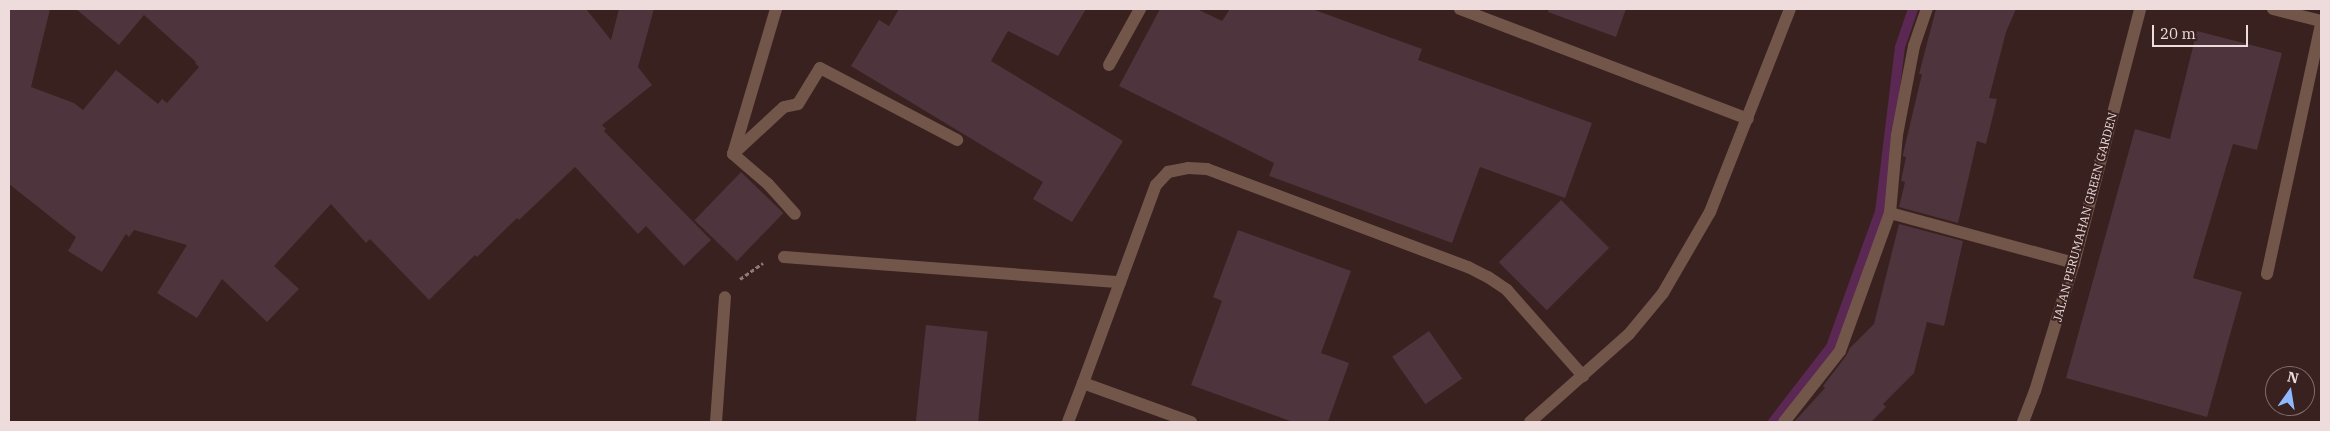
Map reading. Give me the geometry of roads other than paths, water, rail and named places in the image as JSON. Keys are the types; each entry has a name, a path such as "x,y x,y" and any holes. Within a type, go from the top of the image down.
{"street":[{"path":"733,154 776,9"},
{"path":"1109,65 1140,9"},
{"path":"1460,9 1748,119"},
{"path":"1530,422 1629,334 1662,293 1710,212 1790,9"},
{"path":"1784,422 1840,351 1890,213 1897,135 1914,46 1927,9"},
{"name":"JALAN PERUMAHAN GREEN GARDEN","path":"2023,422 2035,392 2074,263 2140,9"},
{"path":"2267,274 2321,22 2272,9"},
{"path":"733,154 784,107 798,104 820,68 957,140"},
{"path":"733,154 768,184 795,214"},
{"path":"1068,422 1156,185 1168,172 1188,168 1207,169 1468,267 1488,277 1507,290 1584,376"},
{"path":"1890,213 2074,263"},
{"path":"784,257 1120,282"},
{"path":"716,422 725,297"},
{"path":"1083,383 1191,422"}],"waterway":[{"path":"1773,422 1831,347 1880,212 1900,47 1913,9"}]}
